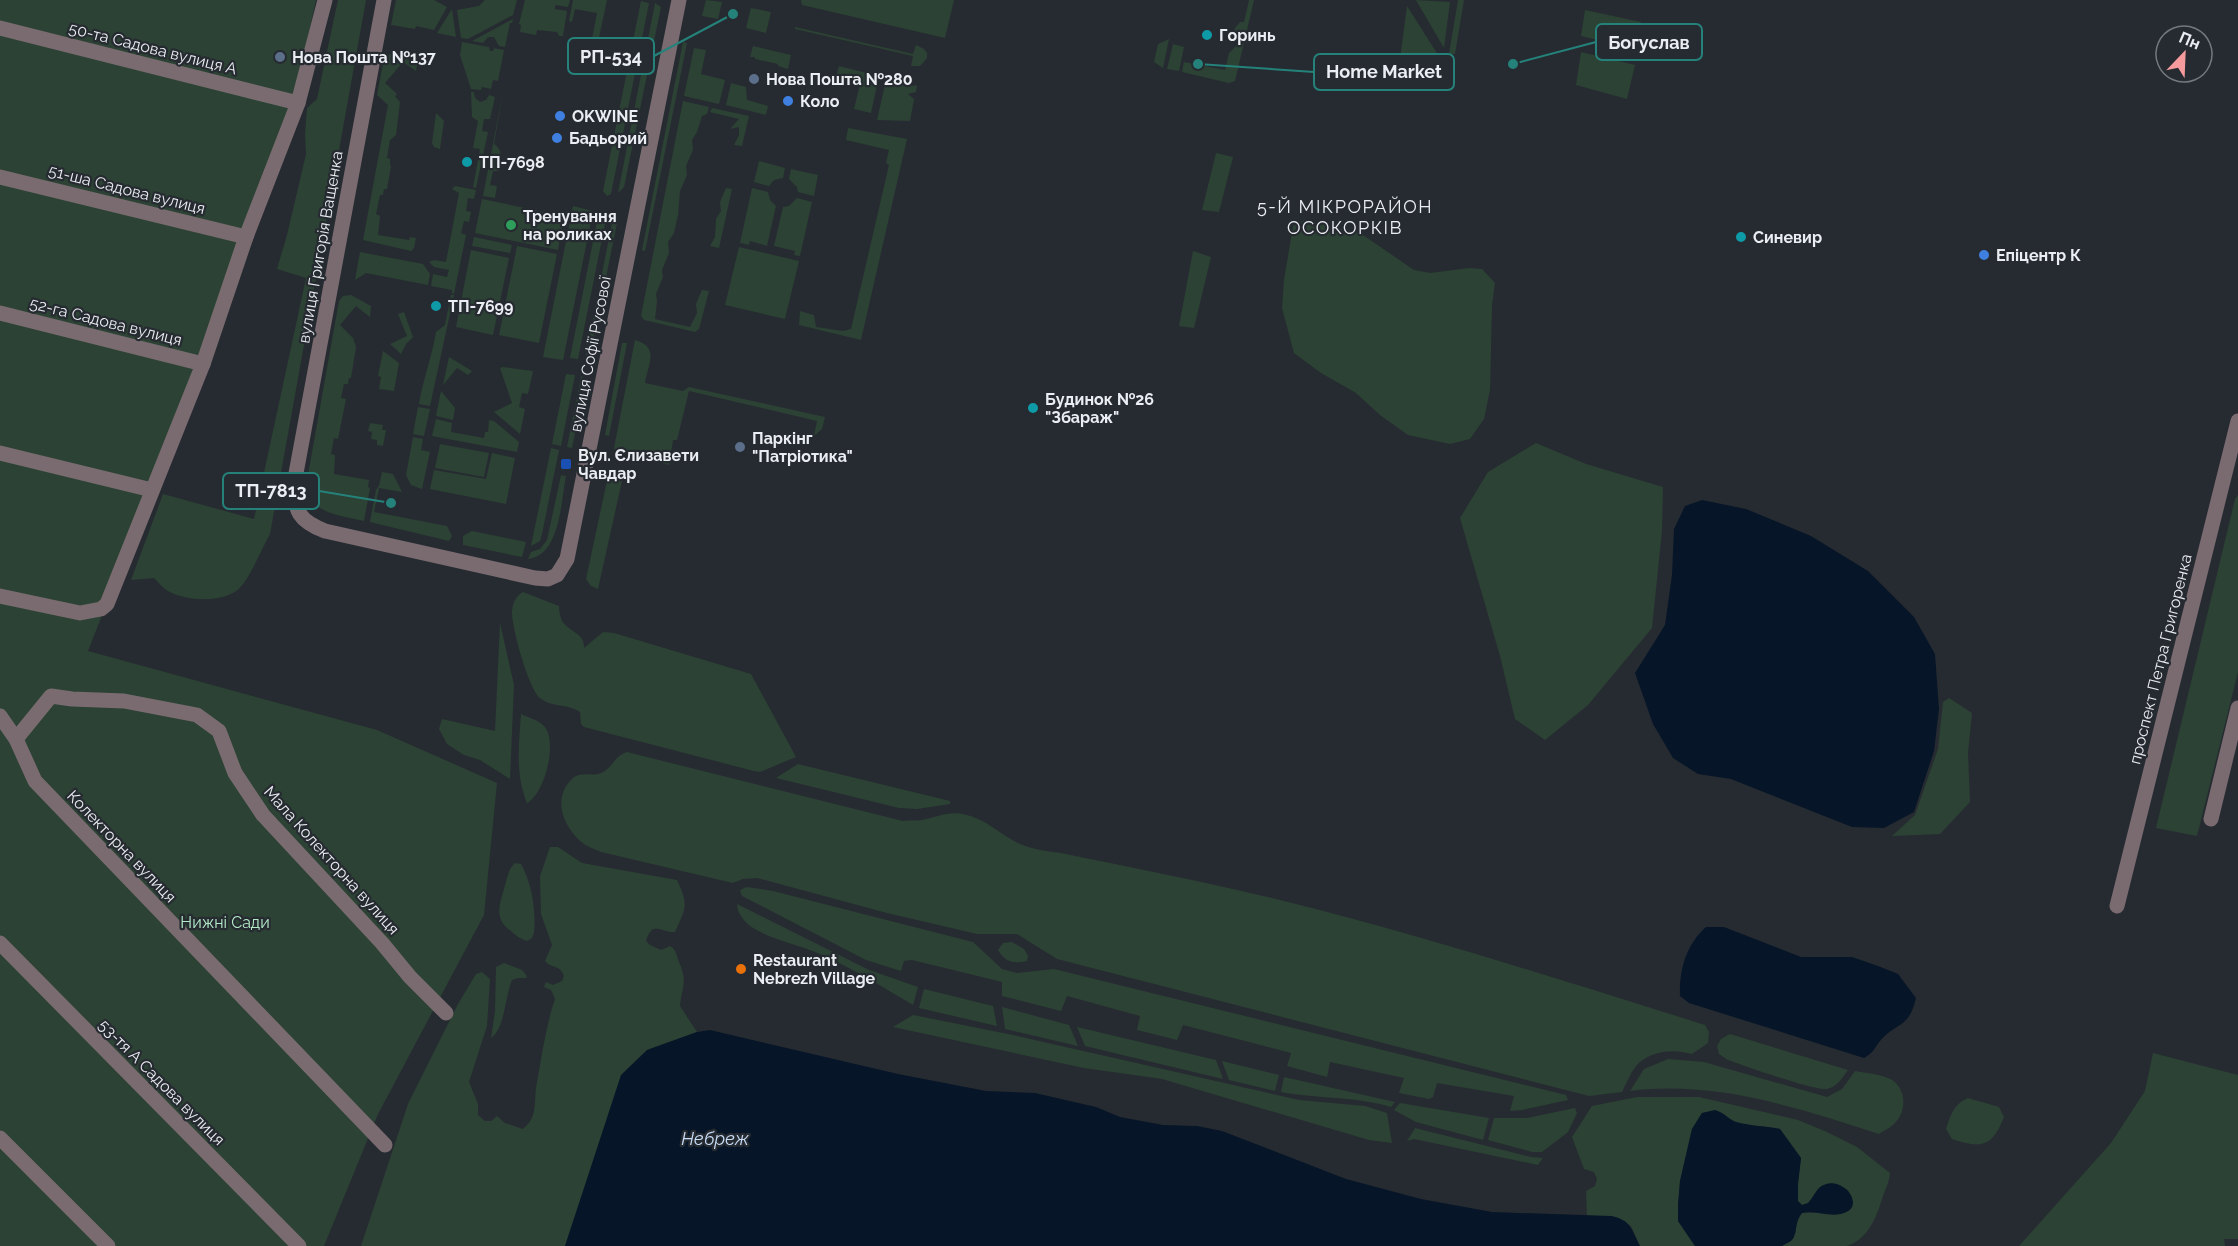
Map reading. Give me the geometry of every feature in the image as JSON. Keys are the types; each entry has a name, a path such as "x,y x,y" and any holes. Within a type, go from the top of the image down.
{"street":[{"path":"0,596 80,613 101,609 106,604 203,364 246,237 297,103 325,0"},
{"name":"вулиця Григорія Ващенка","path":"294,500 294,484 384,0"},
{"name":"вулиця Софії Русової","path":"294,500 299,513 308,524 325,531 536,578 548,579 557,575 563,568 567,559 679,0"},
{"name":"50-та Садова вулиця А","path":"0,28 297,103"},
{"name":"51-ша Садова вулиця","path":"0,177 246,237"},
{"name":"52-га Садова вулиця","path":"0,313 203,364"},
{"name":"проспект Петра Григоренка","path":"2117,906 2235,447 2238,421"},
{"path":"0,453 152,490"},
{"name":"Мала Колекторна вулиця","path":"16,739 51,696 124,701 197,715 219,731 235,773 263,814 382,943 410,977 446,1013"},
{"path":"2211,819 2238,708"},
{"name":"Колекторна вулиця","path":"0,716 16,739 35,781 385,1145"},
{"name":"53-тя А Садова вулиця","path":"0,944 299,1246"},
{"path":"0,1138 108,1246"}],"green space":[{"name":"Нижні Сади","path":"0,0 316,0 294,100 153,486 88,651 377,730 497,783 484,915 378,1114 324,1246 0,1246"},
{"path":"338,0 366,0 270,534 251,572 237,590 219,598 208,599 176,595 162,587 154,578 131,580 163,494 254,519 306,278 277,269 306,154 307,108 317,99"},
{"path":"396,0 434,0 447,7 434,30 416,26 415,29 391,25"},
{"path":"485,0 517,0 513,15 468,39 461,38 457,10 479,6"},
{"path":"525,0 570,0 568,7 555,5 555,9 567,11 563,36 559,36 557,32 537,30 536,35 520,32 521,25 519,24"},
{"path":"573,0 607,0 597,47 592,46 594,40 592,39 597,13 575,9 572,22 569,21"},
{"path":"706,0 722,2 718,19 702,16"},
{"path":"801,0 954,0 945,38 802,5"},
{"path":"1249,0 1254,0 1235,81 1229,83 1182,72 1184,62 1225,70 1229,53 1238,44 1238,38 1234,35 1235,28 1240,22 1244,22"},
{"path":"1416,0 1450,2 1444,48"},
{"path":"1458,0 1464,0 1455,54 1449,54"},
{"path":"641,1 649,3 611,194 607,196 603,191"},
{"path":"655,3 661,7 624,187 618,193"},
{"path":"1407,6 1440,58 1439,69 1400,59"},
{"path":"751,8 771,12 766,33 746,28"},
{"path":"452,9 456,37 437,33"},
{"path":"1585,10 1641,22 1635,49 1581,36"},
{"path":"513,19 505,47 499,46 494,37 488,37 483,43 472,41"},
{"path":"795,27 913,54 916,45 924,49 927,58 920,66 911,66 913,56 795,29"},
{"path":"1169,39 1163,68 1154,62 1158,44"},
{"path":"462,42 489,47 490,51 494,48 504,50 498,81 493,80 491,89 482,87 481,90 471,89 460,55"},
{"path":"683,42 687,43 645,251 642,250"},
{"path":"1173,44 1184,47 1179,71 1167,69"},
{"path":"753,46 791,55 788,69 750,57"},
{"path":"694,48 706,50 701,74 725,80 719,104 684,96"},
{"path":"395,51 417,65 416,71 403,62 385,83 397,94 395,96 400,102 396,135 390,140 387,158 390,159 391,166 387,189 384,189 383,195 380,195 376,214 380,216 378,235 409,240 410,237 416,238 411,251 363,240 388,105 377,95 384,58"},
{"path":"1581,52 1635,65 1627,99 1576,85"},
{"path":"839,66 879,76 871,113 854,109 860,84 836,77"},
{"path":"886,80 917,85 916,92 908,94 914,99 910,121 877,120"},
{"path":"731,83 746,87 747,100 768,106 766,115 726,105"},
{"path":"504,87 494,144 501,153 499,171 493,171 490,185 497,186 495,198 483,196"},
{"path":"471,92 474,92 475,98 480,102 486,100 489,95 495,97 490,119 484,119 482,131 488,132 476,188 473,187 480,149 473,148 478,121 472,117"},
{"path":"683,101 709,107 707,114 702,116 692,140 693,150 686,166 687,175 680,191 674,233 668,242 669,253 656,294 655,319 690,327 697,313 696,304 702,290 709,291 699,329 695,332 644,320 641,316"},
{"path":"712,108 749,116 742,146 734,145 739,135 739,127 730,129 739,119 710,112"},
{"path":"436,113 444,121 440,149 434,147 432,143"},
{"path":"848,128 907,139 861,340 799,325 800,311 814,315 816,327 843,331 851,329 889,165 886,163 889,150 846,140"},
{"path":"1216,153 1233,157 1219,212 1202,210"},
{"path":"759,161 785,168 783,178 774,180 769,186 754,182"},
{"path":"791,169 818,175 814,196 798,192 797,187 789,179"},
{"path":"455,186 476,190 474,199 468,198 466,211 471,212 469,222 464,221 461,233 466,235 454,294 452,290 431,286 433,274 447,277 449,270 434,267 429,262 434,260 446,262 459,193 452,189"},
{"path":"726,188 732,189 719,248 710,246 715,237 716,219 721,211 720,202"},
{"path":"752,188 768,192 770,200 776,206 767,246 750,241 749,245 740,243"},
{"path":"797,198 812,202 800,256 794,255 795,251 774,246 783,207 789,206"},
{"path":"482,199 564,216 558,250 475,233"},
{"path":"573,206 593,211 563,360 543,357"},
{"path":"599,211 607,214 578,359 570,358"},
{"path":"613,218 617,223 590,357 585,359"},
{"path":"1304,220 1360,233 1414,270 1430,273 1469,268 1482,269 1495,283 1492,305 1490,390 1484,419 1470,439 1450,444 1408,435 1380,415 1356,393 1321,373 1294,353 1282,308 1284,280 1293,226"},
{"path":"474,237 512,245 510,253 472,246"},
{"path":"517,246 557,254 539,343 499,335"},
{"path":"739,247 799,261 785,319 725,305"},
{"path":"471,250 509,258 493,335 456,327"},
{"path":"1193,251 1211,257 1194,328 1179,326"},
{"path":"360,252 423,264 430,274 428,285 366,273 355,280"},
{"path":"351,295 371,306 370,317 356,306 340,325 353,338 356,347 351,378 348,384 344,384 341,398 346,399 338,439 334,438 331,454 335,455 334,474 369,480 368,487 370,488 364,521 336,515 320,508 313,502 306,486 339,301 343,296"},
{"path":"451,295 454,295 430,406 419,404 436,332 445,325"},
{"path":"404,312 413,337 401,354 390,344 407,336 398,314"},
{"path":"635,340 648,347 650,352 645,383 683,391 689,387 825,417 822,429 814,436 817,421 689,391 677,440 673,440 669,465 615,451"},
{"path":"622,343 627,343 609,436 605,435"},
{"path":"383,351 399,363 394,391 379,389 381,377 378,376"},
{"path":"449,357 472,371 468,375 457,368 443,385"},
{"path":"500,368 533,371 528,394 522,393 519,407 525,409 520,434 494,412 512,403"},
{"path":"566,374 575,375 561,446 552,444"},
{"path":"581,376 586,379 572,448 567,447"},
{"path":"441,391 455,408 453,420 436,416"},
{"path":"418,407 430,409 424,436 413,434"},
{"path":"436,419 452,423 451,432 484,438 485,432 488,432 489,420 494,421 519,442 517,452 432,436"},
{"path":"370,423 383,425 382,430 386,430 383,446 377,445 377,440 371,439 372,432 368,431"},
{"path":"413,437 423,439 421,450 430,452 422,489 411,485 406,475"},
{"path":"1536,443 1586,464 1663,487 1662,531 1652,628 1588,705 1545,740 1515,719 1500,656 1460,518 1488,472"},
{"path":"440,444 489,453 484,477 435,468"},
{"path":"551,448 559,450 542,534 540,541 531,546"},
{"path":"492,453 515,458 506,504 430,489 434,470 486,479"},
{"path":"615,471 624,472 598,589 591,586 586,579 608,476"},
{"path":"382,472 393,474 402,492 379,488 374,512 447,526 452,536 449,541 370,522"},
{"path":"561,475 566,476 553,538 539,556 528,559 531,552 540,549 547,540"},
{"path":"2238,495 2238,672 2197,836 2156,828 2235,499"},
{"path":"472,531 526,542 522,557 463,545 463,536"},
{"path":"523,592 559,606 562,621 582,639 584,648 603,632 614,633 751,674 796,757 760,772 584,727 581,724 580,712 545,701 536,693 531,683 512,619 514,602"},
{"path":"500,623 514,685 510,779 480,760 464,755 447,744 439,729 442,719 495,731"},
{"path":"1949,698 1972,713 1968,753 1970,802 1940,834 1892,836 1915,815 1938,749 1943,702"},
{"path":"521,714 543,725 548,732 550,742 548,766 544,778 534,798 527,803 519,770"},
{"path":"627,752 903,821 922,820 950,814 967,815 986,823 1016,842 1032,848 1235,889 1292,903 1551,977 1705,1025 1709,1032 1708,1043 1692,1054 1672,1051 1652,1055 1637,1065 1622,1092 1589,1096 1057,959 1017,934 977,934 887,913 757,878 743,879 733,883 601,852 584,844 571,830 563,813 562,795 576,776 599,774"},
{"path":"798,764 950,801 950,804 917,809 899,808 776,778"},
{"path":"550,847 558,847 582,863 677,880 685,906 675,932 654,929 651,930 646,941 661,950 670,946 675,951 684,980 680,1006 697,1032 647,1050 581,1198 565,1246 361,1246 408,1104 458,1004 476,974 482,972 490,979 487,1026 469,1082 478,1104 478,1115 485,1121 491,1121 497,1116 505,1123 523,1129 531,1119 544,1040 555,999 551,990 544,987 546,982 553,985 562,981 564,976 558,968 545,961 552,945 541,914 540,876"},
{"path":"515,863 521,864 532,897 534,933 527,941 517,936 502,922 499,912 507,878"},
{"path":"747,887 773,891 973,942 1002,969 1017,973 1054,969 1566,1095 1568,1100 1510,1111 1514,1096 1437,1083 1433,1097 1429,1099 1399,1093 1404,1078 1330,1062 1327,1077 1287,1066 1291,1053 1183,1025 1177,1040 1137,1030 1140,1016 1067,996 1061,1011 1002,996 1002,982 912,960 904,961 901,971 866,960 742,896 740,890"},
{"path":"737,904 869,970 918,987 913,1005 840,964 755,929 743,918"},
{"path":"1012,942 1024,949 1028,956 1027,961 1010,961 998,950 1003,943"},
{"path":"504,963 522,970 527,976 512,980 502,1020 496,1034 491,1038 495,1011 496,967"},
{"path":"924,989 993,1006 997,1026 919,1008"},
{"path":"1002,1007 1069,1025 1078,1046 1005,1029"},
{"path":"913,1015 1013,1035 1299,1100 1365,1106 1387,1113 1392,1143 1369,1140 1162,1079 1084,1068 893,1027"},
{"path":"1077,1027 1216,1060 1223,1079 1085,1046"},
{"path":"1730,1034 1848,1070 1837,1084 1827,1089 1795,1082 1728,1060 1719,1054 1717,1046 1721,1039"},
{"path":"2153,1053 2238,1075 2238,1239 2224,1239 2225,1246 2019,1246 2111,1143 2145,1091"},
{"path":"1668,1059 1704,1062 1827,1097 1842,1089 1855,1071 1876,1075 1888,1078 1899,1086 1903,1098 1902,1111 1895,1123 1879,1134 1787,1106 1725,1093 1694,1089 1630,1091 1644,1069"},
{"path":"1222,1061 1279,1075 1275,1091 1229,1080"},
{"path":"1284,1077 1395,1102 1391,1107 1364,1101 1281,1092"},
{"path":"1637,1097 1699,1097 1798,1120 1857,1147 1890,1173 1874,1220 1866,1233 1847,1246 1782,1246 1796,1232 1795,1225 1802,1213 1839,1213 1847,1212 1852,1208 1852,1200 1847,1189 1802,1205 1798,1201 1801,1158 1780,1129 1742,1124 1721,1113 1710,1112 1702,1113 1692,1129 1680,1181 1678,1221 1695,1246 1640,1246 1631,1226 1611,1216 1587,1216 1586,1191 1595,1186 1597,1179 1594,1172 1584,1169 1572,1137 1592,1106"},
{"path":"1968,1098 1999,1107 2004,1117 1995,1134 1985,1143 1971,1144 1952,1139 1946,1129 1954,1110 1959,1103"},
{"path":"1400,1103 1489,1118 1483,1140 1416,1122 1394,1110"},
{"path":"1575,1108 1577,1113 1568,1132 1542,1152 1532,1152 1488,1140 1494,1118 1527,1118"},
{"path":"1415,1128 1543,1158 1538,1165 1414,1139 1407,1141"}],"water":[{"path":"1702,500 1746,509 1811,536 1868,571 1914,617 1935,654 1939,709 1934,751 1914,812 1884,828 1852,827 1731,779 1698,774 1673,758 1653,724 1635,673 1665,625 1672,575 1674,529 1685,506"},
{"path":"1706,927 1724,927 1801,957 1852,957 1878,966 1898,974 1916,998 1913,1008 1906,1020 1886,1035 1864,1058 1689,1003 1680,996 1685,958 1693,942"},
{"name":"Небреж","path":"710,1030 898,1074 986,1091 1035,1093 1096,1107 1120,1117 1163,1125 1197,1126 1222,1131 1346,1179 1421,1199 1492,1212 1611,1216 1627,1223 1640,1246 565,1246 621,1075 647,1050 697,1032"},
{"path":"1715,1110 1736,1122 1780,1129 1801,1158 1798,1201 1802,1205 1808,1203 1819,1188 1834,1183 1842,1186 1852,1197 1851,1209 1839,1214 1802,1213 1795,1235 1791,1241 1782,1246 1695,1246 1678,1221 1680,1181 1692,1129 1702,1113"}],"place":[{"name":"РП-534","path":"733,14"},
{"name":"Горинь","path":"1207,35"},
{"name":"Нова Пошта №137","path":"280,57"},
{"name":"Home Market","path":"1198,64"},
{"name":"Богуслав","path":"1513,64"},
{"name":"Нова Пошта №280","path":"754,79"},
{"name":"Коло","path":"788,101"},
{"name":"OKWINE","path":"560,116"},
{"name":"Бадьорий","path":"557,138"},
{"name":"ТП-7698","path":"467,162"},
{"name":"Тренування на роликах","path":"511,225"},
{"name":"Синевир","path":"1741,237"},
{"name":"Епіцентр К","path":"1984,255"},
{"name":"ТП-7699","path":"436,306"},
{"name":"Будинок №26 \"Збараж\"","path":"1033,408"},
{"name":"Паркінг \"Патріотика\"","path":"740,447"},
{"name":"Вул. Єлизавети Чавдар","path":"566,464"},
{"name":"ТП-7813","path":"391,503"},
{"name":"Restaurant Nebrezh Village","path":"741,969"}],"district":[{"name":"5-Й МІКРОРАЙОН ОСОКОРКІВ","path":"1345,217"}]}
